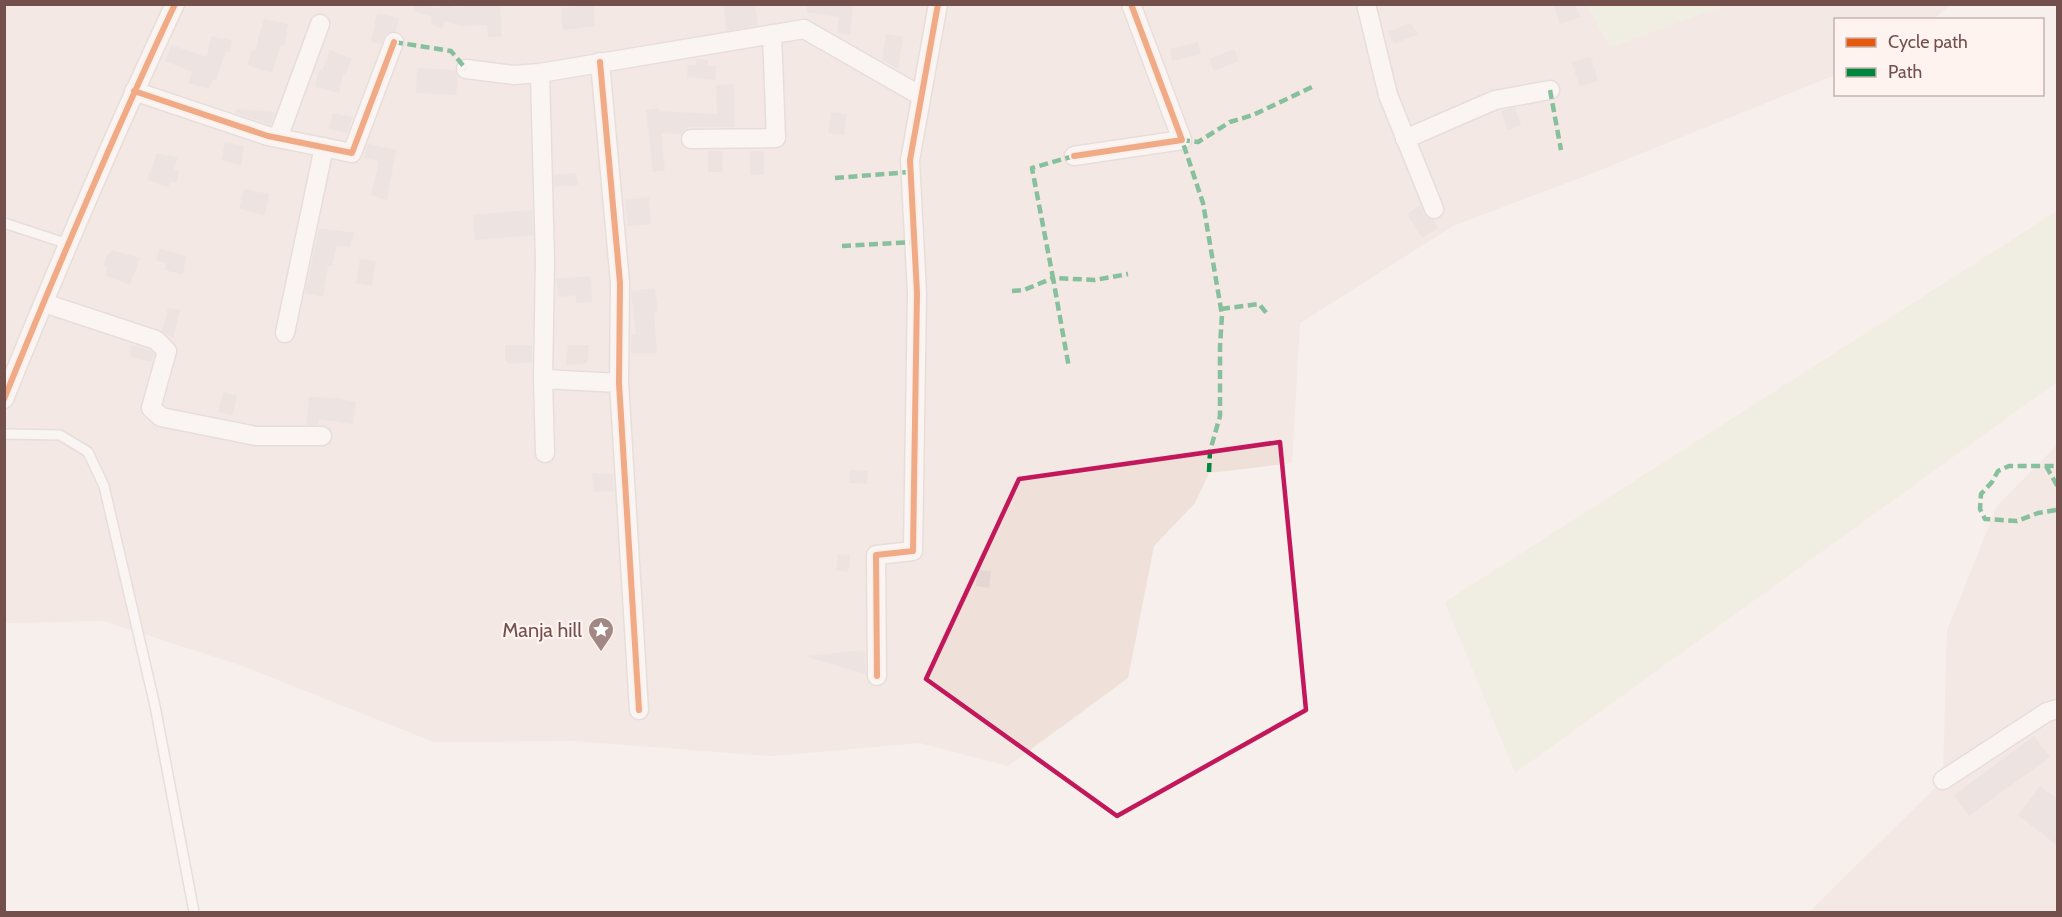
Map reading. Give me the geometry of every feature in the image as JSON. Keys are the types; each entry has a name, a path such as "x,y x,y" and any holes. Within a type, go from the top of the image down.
{"street":[{"path":"4,399 134,91 175,4"},
{"path":"1074,156 1182,140 1131,4"},
{"path":"1366,4 1388,95 1434,209"},
{"path":"877,676 876,555 913,551 917,293 910,160 932,7"},
{"path":"278,138 320,24"},
{"path":"466,69 514,75 540,73 804,29 921,96"},
{"path":"691,139 776,138 772,34"},
{"path":"134,91 278,138 352,153 394,42"},
{"path":"600,62 620,283 619,383 639,710"},
{"path":"540,73 545,260 543,379 545,453"},
{"path":"1406,138 1495,100 1550,90"},
{"path":"285,333 324,147"},
{"path":"44,303 156,340 167,351 151,408 161,417 256,436 322,436"},
{"path":"543,379 619,383"},
{"path":"1943,780 2047,712 2058,709"}],"lane":[{"path":"4,223 68,244"},
{"path":"4,434 60,435 88,452 104,486 155,705 194,912"}],"highlighted area":[{"path":"1280,442 1306,710 1117,816 926,679 1019,479"}],"shaded area":[{"path":"5,5 1950,5 1935,18 1834,18 1834,75 1593,173 1453,226 1300,323 1292,463 1209,473 1195,503 1154,546 1128,678 1008,766 920,743 771,756 574,741 434,742 243,666 103,621 5,623"},
{"path":"2057,445 2057,912 1809,912 1943,780 1947,631 1997,506"}],"green space":[{"path":"1587,4 1729,4 1610,48 1587,5"},
{"path":"2057,211 2057,382 1515,773 1445,602"}],"building":[{"path":"441,4 455,7 500,4 502,36 488,37 487,25 461,26 445,21 442,29 431,24 432,17 414,11 415,5 440,8"},
{"path":"593,4 595,26 563,30 561,8"},
{"path":"724,4 755,4 758,25 726,31"},
{"path":"807,4 853,5 850,35 837,33 839,17 807,12"},
{"path":"1553,4 1575,4 1580,17 1560,24"},
{"path":"377,13 399,18 396,31 386,34 381,44 371,42"},
{"path":"264,19 288,24 284,46 281,45 272,73 247,65 252,50 255,51"},
{"path":"1410,23 1418,34 1394,44 1388,32"},
{"path":"886,34 903,37 898,69 882,60"},
{"path":"211,36 232,40 230,52 226,51 216,80 213,79 209,89 188,83 193,72 165,61 171,45 207,57"},
{"path":"1198,42 1201,54 1172,61 1170,49"},
{"path":"1234,49 1239,61 1214,71 1209,59"},
{"path":"330,50 352,59 345,75 343,74 339,93 315,87 319,70 322,71"},
{"path":"1591,57 1598,81 1579,86 1572,62"},
{"path":"696,59 708,60 708,66 716,66 715,80 687,77 688,65 696,65"},
{"path":"417,68 455,70 458,76 456,95 416,93"},
{"path":"734,84 735,127 688,127 681,134 661,133 665,170 653,172 646,110 659,108 659,111 717,114 716,85"},
{"path":"1515,108 1521,125 1508,130 1501,110"},
{"path":"236,109 275,112 271,125 235,113"},
{"path":"831,112 847,114 844,135 828,133"},
{"path":"333,113 353,117 347,133 329,129"},
{"path":"225,142 244,146 241,165 221,160"},
{"path":"368,144 396,150 387,200 371,195 379,161 364,158"},
{"path":"708,151 723,151 722,172 708,172"},
{"path":"750,151 764,151 764,175 750,175"},
{"path":"157,153 178,157 174,169 179,171 176,183 171,181 168,187 147,180"},
{"path":"576,173 578,185 554,187 554,175"},
{"path":"244,189 269,194 265,215 239,209"},
{"path":"649,197 651,224 628,226 625,200"},
{"path":"1420,205 1424,214 1433,220 1438,228 1422,238 1407,214"},
{"path":"532,210 533,235 475,240 473,215"},
{"path":"319,228 354,233 350,247 337,246 332,266 328,266 323,297 305,293"},
{"path":"159,249 186,256 183,275 165,270 166,263 156,260"},
{"path":"112,250 140,258 130,285 105,275 107,267 103,265"},
{"path":"360,259 376,261 372,286 356,283"},
{"path":"591,276 592,302 576,303 576,295 558,297 556,279"},
{"path":"655,288 658,312 654,313 657,353 631,353 631,334 636,334 631,291"},
{"path":"168,308 180,310 173,338 162,331"},
{"path":"131,345 150,350 154,354 152,362 130,357"},
{"path":"505,345 532,345 532,362 509,364 505,360"},
{"path":"568,345 589,345 587,363 566,365"},
{"path":"223,392 237,395 233,415 218,412"},
{"path":"309,397 336,398 356,402 353,424 319,419 318,425 306,425"},
{"path":"850,470 868,471 867,484 849,483"},
{"path":"592,473 613,474 614,491 594,492"},
{"path":"838,554 850,555 848,572 836,570"},
{"path":"977,570 991,571 989,588 976,586"},
{"path":"865,650 866,674 807,657 807,656"},
{"path":"2034,736 2050,757 1969,816 1954,795"},
{"path":"2040,786 2058,799 2058,846 2018,815"}],"marked path":[{"path":"394,42 451,51 466,69"},
{"path":"1209,472 1210,451 1220,416 1222,315 1203,203 1182,140 1198,142 1230,122 1253,115 1312,87"},
{"path":"1550,90 1561,150"},
{"path":"1074,156 1032,168 1053,278 1095,280 1128,274"},
{"path":"835,178 910,172"},
{"path":"842,246 914,242"},
{"path":"1012,291 1024,290 1053,278 1069,368"},
{"path":"1221,309 1259,304 1268,315"},
{"path":"2056,510 2038,513 2017,521 1985,519 1980,509 1981,494 1998,471 2009,466 2058,466"},
{"path":"2046,466 2058,487"}],"cycle path":[{"path":"4,399 87,200 175,4"},
{"path":"877,676 876,555 913,551 917,293 910,160 938,4"},
{"path":"1074,156 1182,140 1131,4"},
{"path":"134,91 268,136 352,153 394,42"},
{"path":"600,62 620,283 619,383 639,710"}],"place":[{"name":"Manja hill","path":"601,653"}]}
